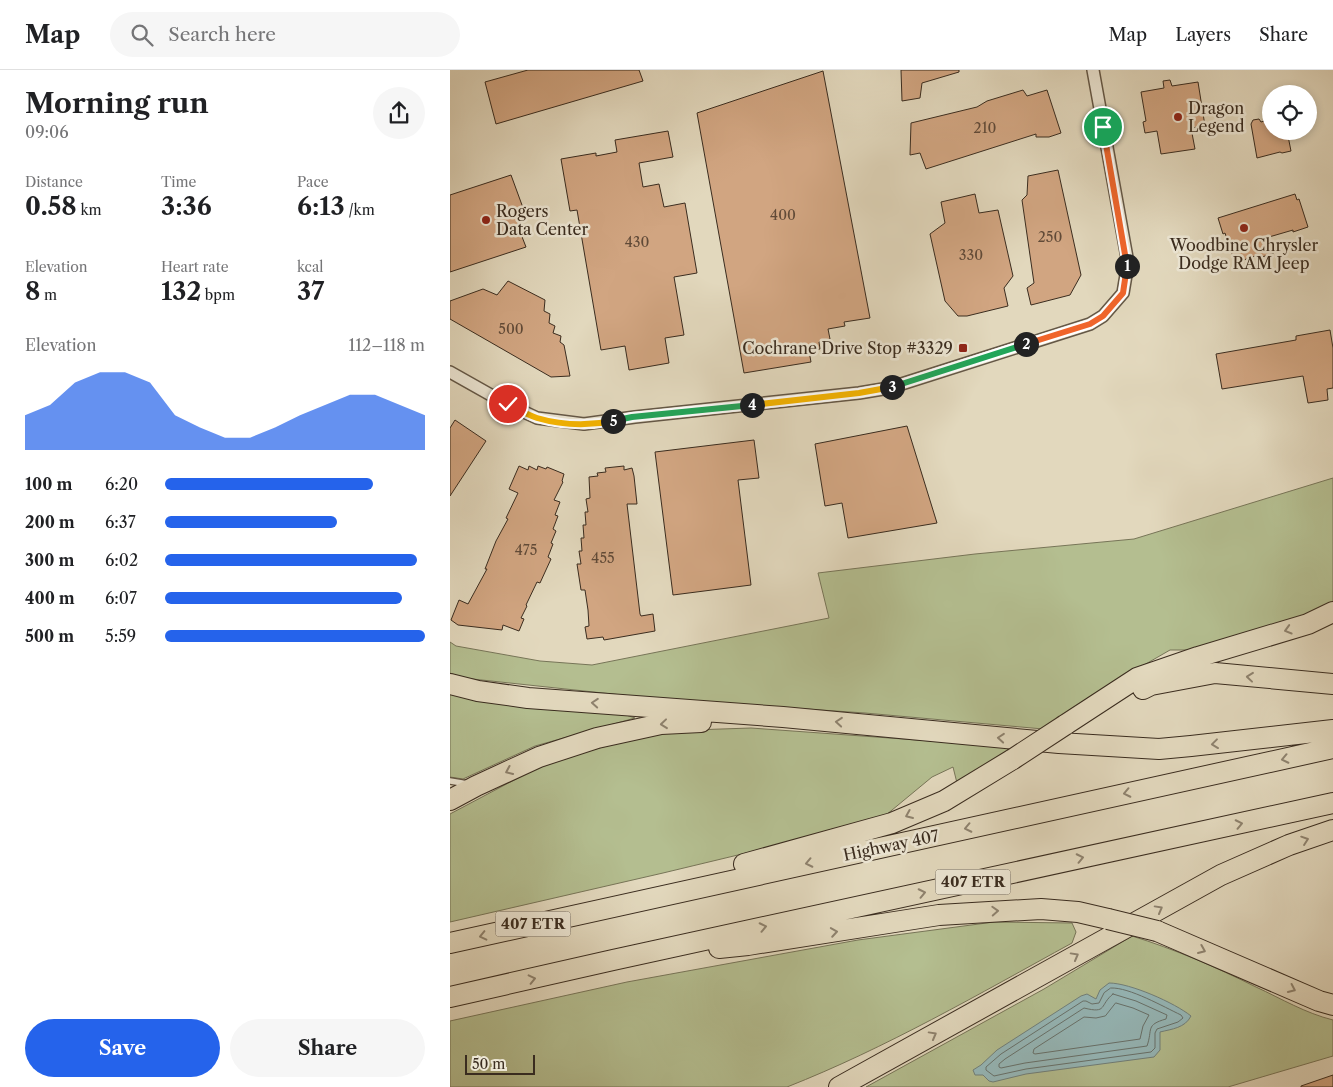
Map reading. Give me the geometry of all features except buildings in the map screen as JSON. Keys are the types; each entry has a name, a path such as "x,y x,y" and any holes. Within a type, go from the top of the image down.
{"highway":[{"path":"616,906 664,885 766,859 892,823 944,801 1013,759 1136,678 1308,624 1333,612"},
{"path":"1065,725 1151,685 1215,673 1333,684"},
{"path":"450,684 478,691 528,698 783,717 1050,742 1159,748 1333,730"},
{"path":"450,800 539,757 597,738 661,724 783,717"},
{"name":"Highway 407","path":"450,943 1333,748"},
{"name":"407 ETR","path":"450,997 1333,803"},
{"path":"839,1087 1221,876 1289,845 1333,830"},
{"path":"613,960 748,945 939,915 1041,909 1078,912 1158,930 1319,1001 1333,1005"},
{"path":"821,1087 890,1058"}],"street":[{"path":"450,372 505,403 537,418 584,424 889,388 1090,324 1103,316 1123,293 1128,263 1093,70"}],"lane":[{"path":"450,781 476,786"}],"green space":[{"path":"1333,478 1333,603 1292,620 1189,650 1170,650 1092,695 1043,729 865,713 659,699 463,678 450,673 450,642 456,646 540,661 592,665 829,618 818,573 975,554 1134,539"},
{"path":"450,693 529,708 626,715 635,718 535,746 463,779 450,777"},
{"path":"751,728 1014,747 957,783 953,767 932,777 886,815 817,836 450,922 450,814 548,762 662,731"},
{"path":"994,922 1072,923 1076,932 1072,943 967,1001 896,1038 787,1087 450,1087 450,1021 627,982 858,940"},
{"path":"1132,936 1195,959 1303,1010 1333,1020 1333,1056 1228,1087 866,1087 1044,989"}],"water":[{"path":"1109,983 1128,986 1152,995 1174,1005 1191,1016 1182,1026 1160,1032 1160,1050 1154,1057 1026,1074 993,1082 983,1075 975,1075 973,1070 997,1050 1081,996 1087,994 1096,999 1100,990"}],"place":[{"name":"Dragon Legend","path":"1178,117"},
{"name":"Rogers Data Center","path":"486,220"},
{"name":"Woodbine Chrysler Dodge RAM Jeep","path":"1244,228"},
{"name":"Cochrane Drive Stop #3329","path":"963,348"}],"route":[{"path":"508,404 537,418 584,424 632,417 859,393 889,388 920,379 1090,324 1103,316 1123,293 1128,263 1103,127"}]}
